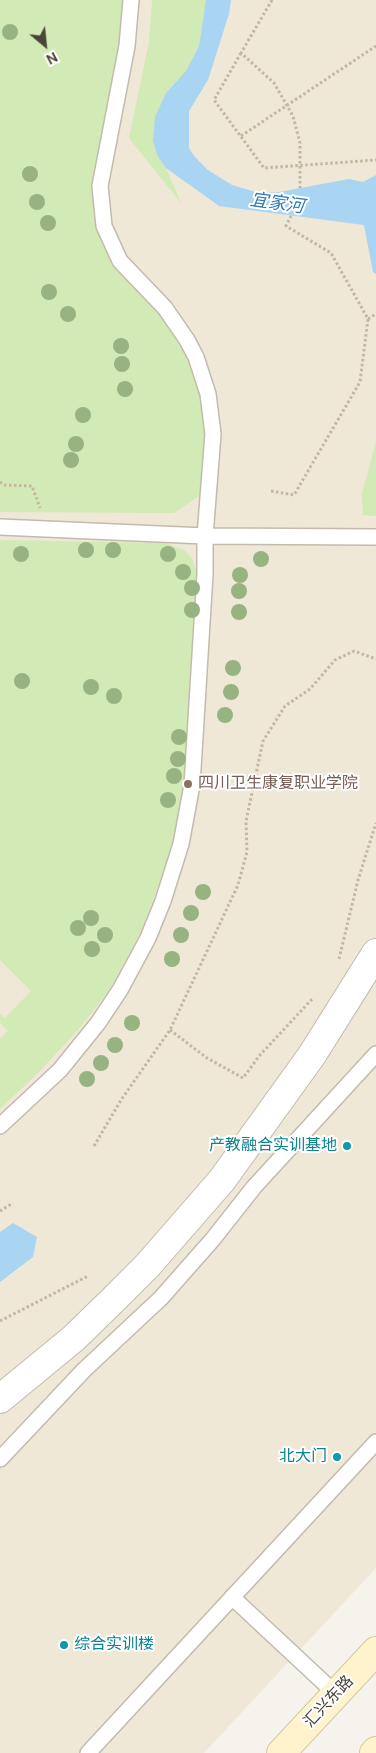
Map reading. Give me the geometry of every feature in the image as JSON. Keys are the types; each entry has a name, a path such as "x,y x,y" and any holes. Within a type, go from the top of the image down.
{"main road":[{"name":"汇兴东路","path":"281,1753 376,1651"}],"street":[{"path":"0,1399 74,1338 120,1294 148,1265 222,1180 312,1055 376,952"}],"lane":[{"path":"0,1126 48,1084 98,1023 134,964 163,901 181,844 194,766 206,574 205,536 213,434 208,394 196,357 176,323 165,308 120,261 104,226 100,205 100,186 127,46 131,0"},
{"path":"0,527 205,536 376,537"},
{"path":"0,1459 84,1370 161,1298 213,1239 254,1187 376,1054"},
{"path":"88,1753 376,1442"},
{"path":"232,1597 336,1694"}],"path":[{"path":"272,0 214,100 264,168 376,160"},
{"path":"240,136 376,46"},
{"path":"241,53 274,83 293,116 300,143 300,188"},
{"path":"271,491 294,495 360,382 368,319 331,253 286,226 292,216"},
{"path":"368,319 376,314"},
{"path":"0,482 4,485 32,486 48,530"},
{"path":"94,1146 121,1100 170,1030 238,885 247,852 246,821 263,741 285,706 310,689 335,660 354,651 376,658"},
{"path":"337,965 358,880 376,823"},
{"path":"170,1030 207,1058 242,1078 260,1055 307,1007 317,993"},
{"path":"0,1211 13,1203"},
{"path":"0,1321 88,1276"}],"shaded area":[{"name":"四川卫生康复职业学院","path":"0,0 376,0 376,1568 204,1753 0,1753"}],"green space":[{"path":"0,0 124,0 118,61 105,115 96,170 108,245 190,353 204,397 207,460 199,496 174,513 0,512"},
{"path":"152,0 206,0 199,46 186,71 166,93 153,141 158,157 166,168 181,203 129,138 149,42"},
{"path":"376,442 376,516 363,515 362,493"},
{"path":"0,540 166,543 184,550 192,558 196,569 198,599 190,733 175,841 141,931 110,989 79,1029 37,1074 0,1109 0,1039 8,1031 0,1023 0,1014 5,1018 31,991 0,960"}],"water":[{"name":"宜家河","path":"206,0 231,0 229,14 208,80 189,111 189,148 208,170 232,185 259,193 279,192 349,179 363,182 376,175 376,274 373,272 364,225 219,206 166,168 158,157 153,141 155,117 166,93 186,71 199,46"},
{"path":"13,1223 37,1237 33,1257 0,1282 0,1232"}],"place":[{"name":"四川卫生康复职业学院","path":"188,784"},
{"name":"产教融合实训基地","path":"347,1146"},
{"name":"北大门","path":"337,1457"},
{"name":"综合实训楼","path":"64,1645"}]}
